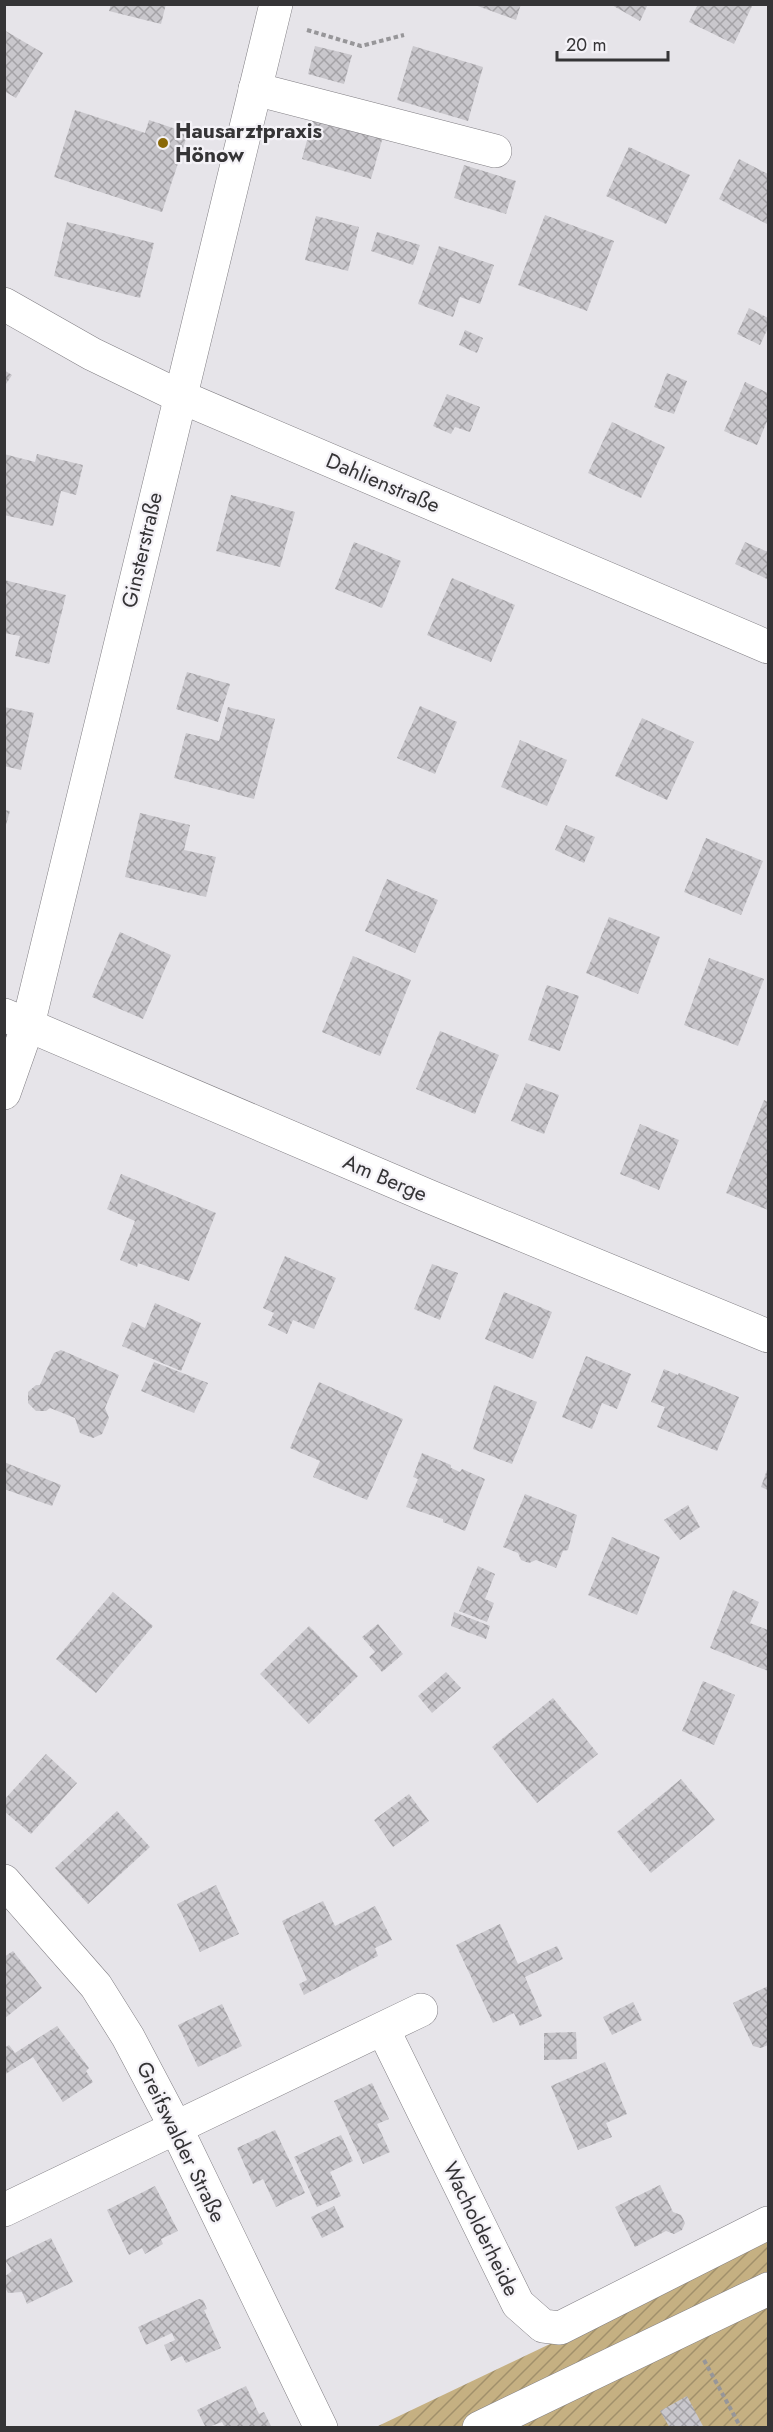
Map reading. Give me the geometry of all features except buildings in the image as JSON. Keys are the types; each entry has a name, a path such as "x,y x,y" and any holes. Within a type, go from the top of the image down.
{"street":[{"name":"Ginsterstraße","path":"4,1093 16,1020 179,396 274,12"},
{"path":"255,89 495,151"},
{"name":"Dahlienstraße","path":"4,304 92,354 179,396 768,647"},
{"name":"Am Berge","path":"16,1020 388,1179 768,1336"},
{"name":"Greifswalder Straße","path":"4,1881 96,1986 128,2037 176,2128 321,2427"},
{"path":"4,2210 421,2010"},
{"name":"Wacholderheide","path":"383,2029 518,2304 543,2326 560,2328 768,2223"},
{"path":"479,2427 768,2289"}],"path":[{"path":"274,12 361,46 404,35"},
{"path":"686,2328 741,2427"}],"shaded area":[{"path":"768,2240 768,2427 376,2427"}],"place":[{"name":"Hausarztpraxis Hönow","path":"163,143"}]}
